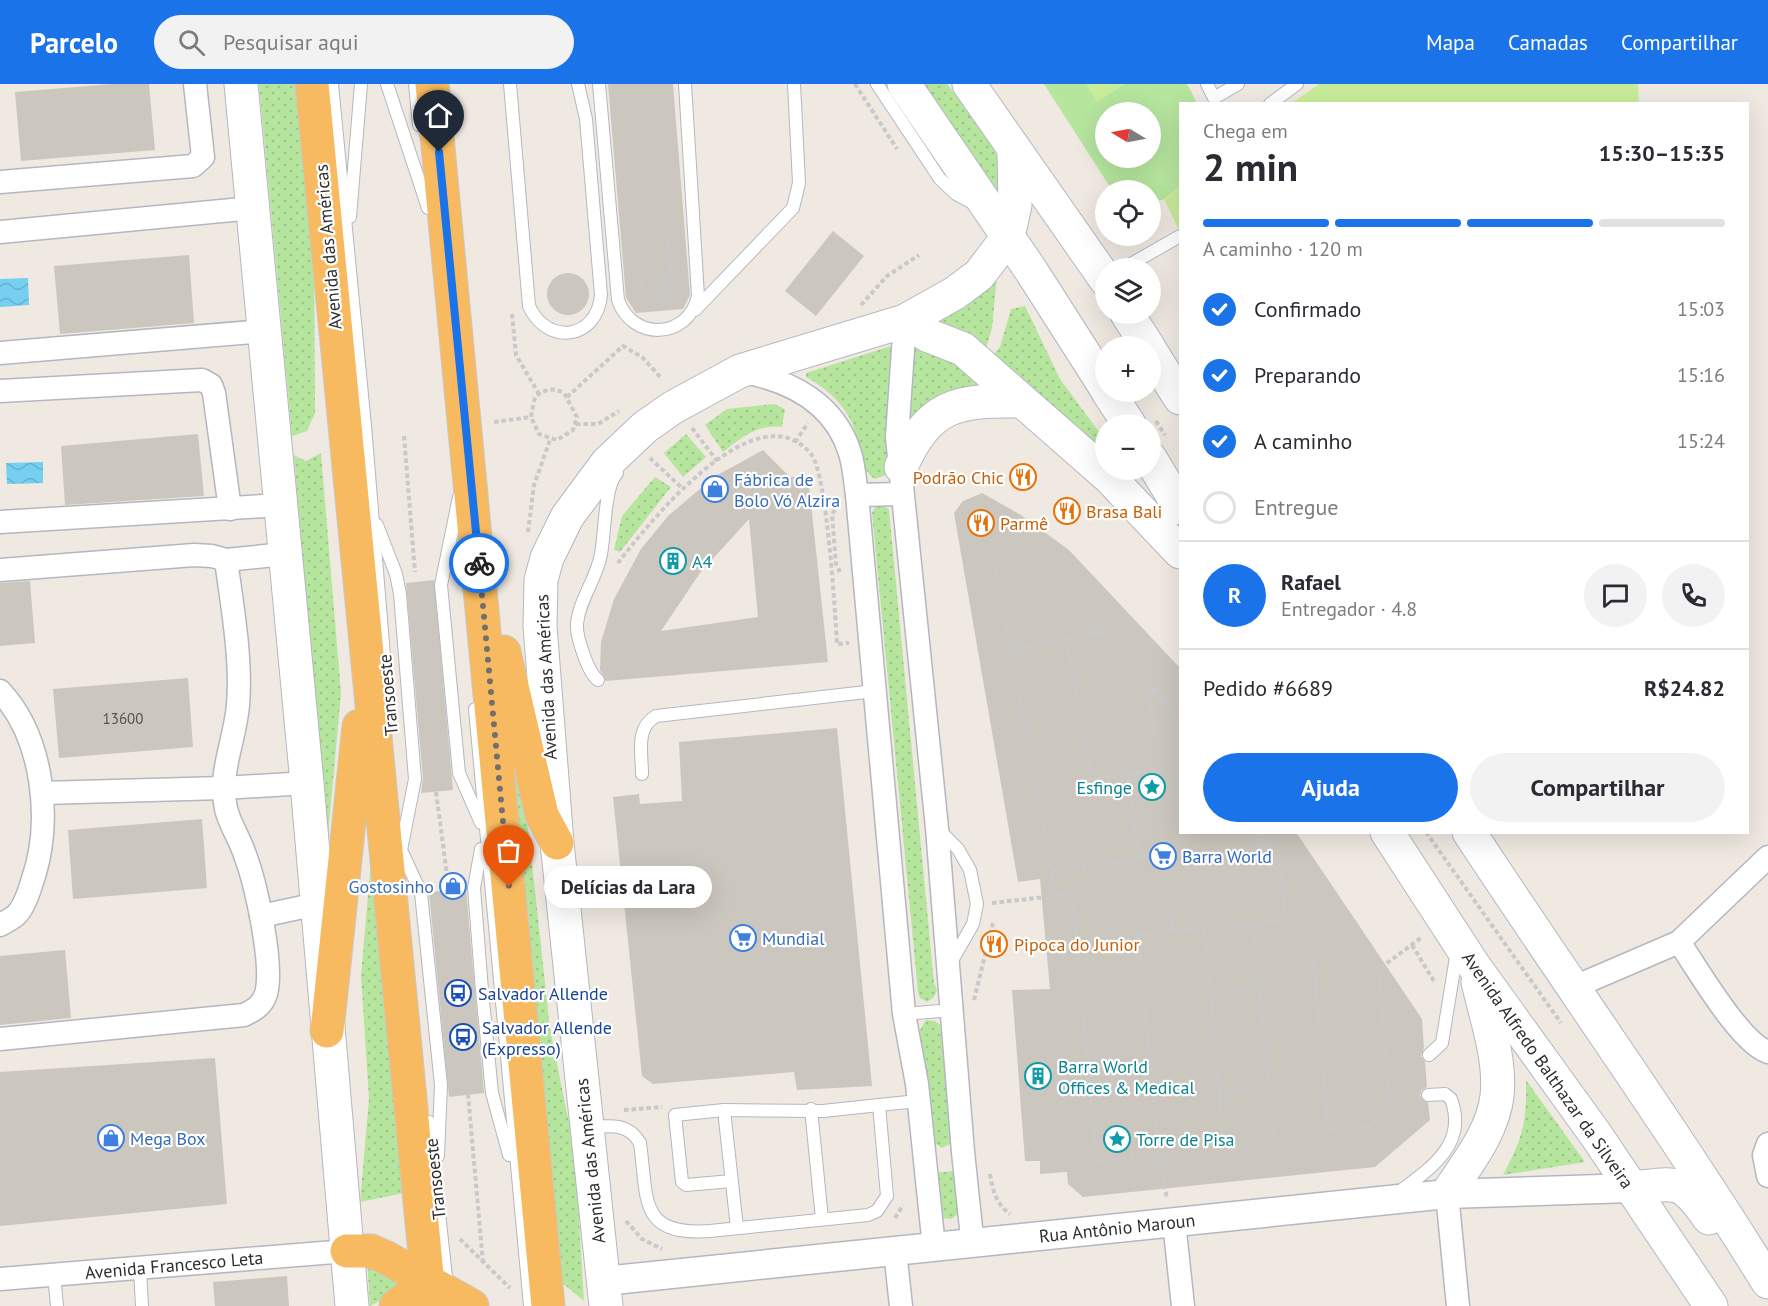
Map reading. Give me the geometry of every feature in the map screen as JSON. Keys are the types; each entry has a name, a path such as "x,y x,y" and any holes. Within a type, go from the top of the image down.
{"highway":[{"name":"Avenida das Américas","path":"312,84 366,655 445,1299"},
{"path":"432,84 480,579 539,1299"},
{"path":"480,579 494,605 542,815 557,843"},
{"path":"327,1031 366,655"},
{"path":"347,1251 370,1251 385,1257 445,1299"},
{"path":"396,1306 445,1299"}],"main road":[{"path":"241,84 307,783 352,1306"},
{"path":"904,84 1000,225 1095,371"},
{"path":"969,84 1095,264"},
{"path":"1000,225 1015,205 1014,151"},
{"name":"Avenida das Américas","path":"605,1294 557,843 540,626 541,580 547,558 567,517 607,463 645,427 693,414 740,371 905,321 955,293 980,275 1000,225"},
{"path":"905,321 927,335 963,349 1109,477 1179,551"},
{"path":"1161,368 1179,396"},
{"path":"902,481 912,442 930,421 948,408 968,402 1021,400"},
{"path":"1161,476 1179,506"},
{"name":"Avenida Alfredo Balthazar da Silveira","path":"1388,834 1459,942 1711,1306"},
{"path":"1470,834 1720,1205 1768,1282"},
{"path":"1447,1194 1485,1132 1497,1098 1497,1069 1459,942"},
{"path":"1631,1188 1676,1185 1690,1191 1768,1304"}],"street":[{"path":"0,182 193,166 199,163 203,157 195,84"},
{"path":"0,232 253,208"},
{"path":"905,321 897,437 937,828 963,1152 971,1228 976,1243"},
{"path":"0,353 264,331"},
{"path":"740,371 772,377 802,391 824,409 841,430 850,454 848,500 875,691 904,1014 918,1101 934,1247"},
{"path":"0,392 202,380 211,385 214,393 230,509"},
{"path":"848,500 902,481"},
{"path":"0,522 281,505"},
{"path":"0,570 194,555 212,555 226,560 285,554"},
{"path":"0,1039 244,1015 258,1008 266,994 267,978 261,916 246,855 226,809 223,788 225,765 238,707 239,684 226,560"},
{"path":"0,690 19,717 32,748 42,793 42,834 37,869 29,892 16,915 0,925"},
{"path":"42,793 223,788 307,783"},
{"path":"1572,988 1679,942 1768,858"},
{"path":"261,916 317,904"},
{"path":"1679,942 1740,1030 1755,1047 1768,1052"},
{"path":"1768,1144 1764,1155 1768,1176"},
{"path":"923,1149 940,1161 951,1160 963,1152"},
{"name":"Rua Antônio Maroun","path":"605,1294 896,1251 1174,1222 1447,1194 1631,1188"},
{"path":"1447,1194 1458,1306"},
{"path":"1174,1222 1183,1306"},
{"name":"Avenida Francesco Leta","path":"0,1279 347,1251"},
{"path":"896,1251 901,1306"}],"lane":[{"name":"Transoeste","path":"332,84 391,734"},
{"path":"348,254 361,84"},
{"path":"387,84 429,214 415,84"},
{"path":"510,84 529,306 541,324 562,333 574,332 591,322 597,314 602,295 586,119 578,84"},
{"path":"599,84 617,292 621,307 630,321 651,331 667,330 688,318 793,208 799,183 794,84"},
{"path":"686,84 699,288 696,304 688,318"},
{"path":"877,84 940,179 956,194 1000,225"},
{"path":"1207,84 1215,101 1238,84"},
{"path":"1273,102 1297,84"},
{"path":"1142,258 1179,237"},
{"path":"657,435 693,414"},
{"path":"450,415 462,545"},
{"path":"598,680 592,674 584,653 577,623 601,558 613,478 623,467"},
{"path":"459,497 441,585 459,773 484,831 474,888 490,1077 518,1185 539,1299 531,1306"},
{"path":"372,513 396,574 400,594 415,779 401,850 421,893 441,1085 436,1192"},
{"path":"642,774 641,732 646,722 656,716 875,691"},
{"path":"474,700 484,831 518,1185"},
{"path":"397,804 404,885"},
{"path":"937,828 958,849 970,870 977,904 973,924 948,968"},
{"path":"1429,1055 1442,1043 1459,942"},
{"path":"904,1014 952,1010"},
{"path":"1388,1200 1436,1165 1450,1143 1457,1124 1451,1099 1445,1094 1428,1095"},
{"path":"732,1181 686,1185 682,1182 675,1115 724,1110 811,1109 823,1111 918,1101"},
{"path":"586,1127 615,1126 628,1129 635,1134 639,1143 650,1213 659,1223 684,1233 868,1215 883,1206 887,1196 887,1185 879,1105"},
{"path":"811,1109 822,1219"},
{"name":"Transoeste","path":"428,1110 441,1234 445,1299"},
{"path":"724,1110 737,1228"},
{"path":"141,1269 142,1306"},
{"path":"54,1275 57,1306"}],"path":[{"path":"663,293 668,284 665,275 653,271 643,279 641,289 645,296 658,301 668,297 672,287 668,240 686,238"},
{"path":"512,306 516,355 539,394"},
{"path":"567,397 623,346 642,357 662,379"},
{"path":"554,389 567,397 577,417 573,430 563,438 550,440 539,434 531,417 531,406 539,394 554,389"},
{"path":"681,430 693,414 717,462"},
{"path":"803,416 817,430"},
{"path":"494,422 531,417"},
{"path":"795,442 809,422"},
{"path":"404,436 416,582"},
{"path":"612,572 660,510 682,488 735,448 760,438 779,437 795,442 812,455 822,489 837,644"},
{"path":"527,536 534,485 550,440"},
{"path":"645,461 657,450"},
{"path":"650,457 682,488"},
{"path":"841,573 836,564 832,514 848,500"},
{"path":"828,541 834,540"},
{"path":"1056,896 995,570 1028,561 1130,662 1148,694 1162,768 1092,780 1066,638"},
{"path":"851,632 852,652"},
{"path":"1011,650 1099,632"},
{"path":"1148,694 1179,670"},
{"path":"1155,688 1179,723"},
{"path":"1128,775 1139,859"},
{"path":"436,792 449,890"},
{"path":"1259,834 1280,863 1287,920"},
{"path":"1427,834 1565,1028"},
{"path":"1052,870 1165,856 1269,847"},
{"path":"1165,856 1172,932"},
{"path":"977,904 1072,894 1097,1162 1159,1155"},
{"path":"974,1003 990,946 994,903"},
{"path":"1174,1222 1164,1189 1159,1155 1138,935 1310,918 1328,1130 1371,1126 1390,1109 1379,969 1412,945 1459,942"},
{"path":"1205,928 1224,1149 1275,1144 1253,924"},
{"path":"1412,945 1448,1004"},
{"path":"1210,993 1258,988"},
{"path":"1219,1093 1269,1088"},
{"path":"468,1094 483,1263"},
{"path":"990,1170 993,1192 1002,1208 1014,1216"},
{"path":"891,1223 902,1211 904,1203"},
{"path":"622,1214 642,1239 669,1250"},
{"path":"441,1234 455,1233 517,1294 539,1299"}],"green space":[{"path":"259,84 298,84 314,247 315,413 307,431 292,436"},
{"path":"915,84 947,84 967,108 996,153 1002,169 1004,184 1002,199"},
{"path":"1044,84 1187,84 1196,102 1179,102 1179,187 1161,200 1161,180 1106,180 1098,168 1161,168 1161,102 1095,102 1095,164"},
{"path":"1086,84 1125,84 1097,102"},
{"path":"1319,84 1638,84 1639,102 1293,102"},
{"path":"1179,187 1179,230 1164,199"},
{"path":"997,276 992,328 985,352 940,325 940,320"},
{"path":"1025,306 1060,379 1095,426 1095,450 991,357 1000,347 1011,309"},
{"path":"891,346 893,350 886,475 875,479 863,462 849,416 827,391 806,377 806,373"},
{"path":"914,346 951,358 981,386 948,396 909,420"},
{"path":"774,404 785,409 782,427 758,430 723,452 705,425 727,409"},
{"path":"686,434 706,457 683,477 664,453"},
{"path":"321,453 341,693 327,847 294,455 306,461"},
{"path":"655,477 671,487 620,552 614,550 622,516"},
{"path":"877,504 884,505 889,510 934,983 937,990 934,997 927,1002 920,998 918,992 872,513"},
{"path":"512,752 525,798 550,1029 575,1153 584,1301 556,1278"},
{"path":"374,827 404,1193 360,1202 369,1099 361,976"},
{"path":"926,1020 935,1021 940,1025 952,1137 950,1144 942,1148 931,1141 920,1030"},
{"path":"1526,1080 1585,1162 1503,1175 1522,1129 1526,1107"},
{"path":"954,1171 958,1214 951,1219 942,1218 934,1173"},
{"path":"367,1260 410,1285 370,1306"}],"water":[{"path":"28,278 29,305 0,307 0,279"},
{"path":"43,462 43,483 7,484 6,463"}],"building":[{"path":"112,84 149,84 155,150 21,161 15,92"},
{"path":"608,84 673,84 690,295 683,309 636,313 626,298"},
{"path":"833,231 864,256 816,316 785,291"},
{"path":"189,255 194,323 60,334 54,266"},
{"path":"568,273 583,279 589,294 583,309 568,315 553,309 547,294 553,279"},
{"path":"198,434 204,496 65,505 61,446"},
{"name":"A4","path":"763,450 790,477 808,476 828,662 606,681 600,670 601,642 614,599 641,549 668,516 714,477","holes":["749,519 758,617 661,631 700,573"]},
{"name":"Barra World","path":"982,493 1021,515 1069,550 1179,667 1179,834 1297,834 1422,1019 1424,1048 1421,1056 1425,1062 1427,1087 1421,1091 1420,1096 1428,1103 1430,1120 1375,1167 1083,1197 1068,1184 1067,1172 1040,1174 1040,1161 1025,1161 1012,990 1050,989 1040,879 1018,882 954,513 963,501"},
{"path":"434,580 453,790 421,793 423,778 406,583"},
{"path":"30,581 35,643 0,646 0,583"},
{"path":"188,678 193,747 59,758 53,689"},
{"name":"Mundial","path":"837,728 872,1086 797,1090 794,1072 653,1084 642,1076 613,797 639,794 640,804 682,801 679,742"},
{"path":"202,819 207,888 73,899 68,830"},
{"name":"Salvador Allende","path":"466,889 484,1093 449,1097 429,892"},
{"path":"65,950 71,1018 0,1025 0,956"},
{"name":"Mega Box","path":"215,1058 227,1204 0,1226 0,1072"},
{"path":"287,1276 289,1306 215,1306 213,1282"}],"way so far":[{"path":"479,563 509,887"}],"place":[{"name":"Podrão Chic","path":"1023,477"},
{"name":"Fábrica de Bolo Vó Alzira","path":"715,489"},
{"name":"Brasa Bali","path":"1067,511"},
{"name":"Parmê","path":"981,523"},
{"name":"A4","path":"673,561"},
{"name":"Esfinge","path":"1152,787"},
{"name":"Barra World","path":"1163,856"},
{"name":"Gostosinho","path":"453,886"},
{"name":"Delícias da Lara","path":"509,887"},
{"name":"Mundial","path":"743,938"},
{"name":"Pipoca do Junior","path":"994,944"},
{"name":"Salvador Allende","path":"458,993"},
{"name":"Salvador Allende (Expresso)","path":"463,1037"},
{"name":"Barra World Offices & Medical","path":"1038,1076"},
{"name":"Mega Box","path":"111,1138"},
{"name":"Torre de Pisa","path":"1117,1139"}],"route":[{"path":"439,152 479,563"}]}
